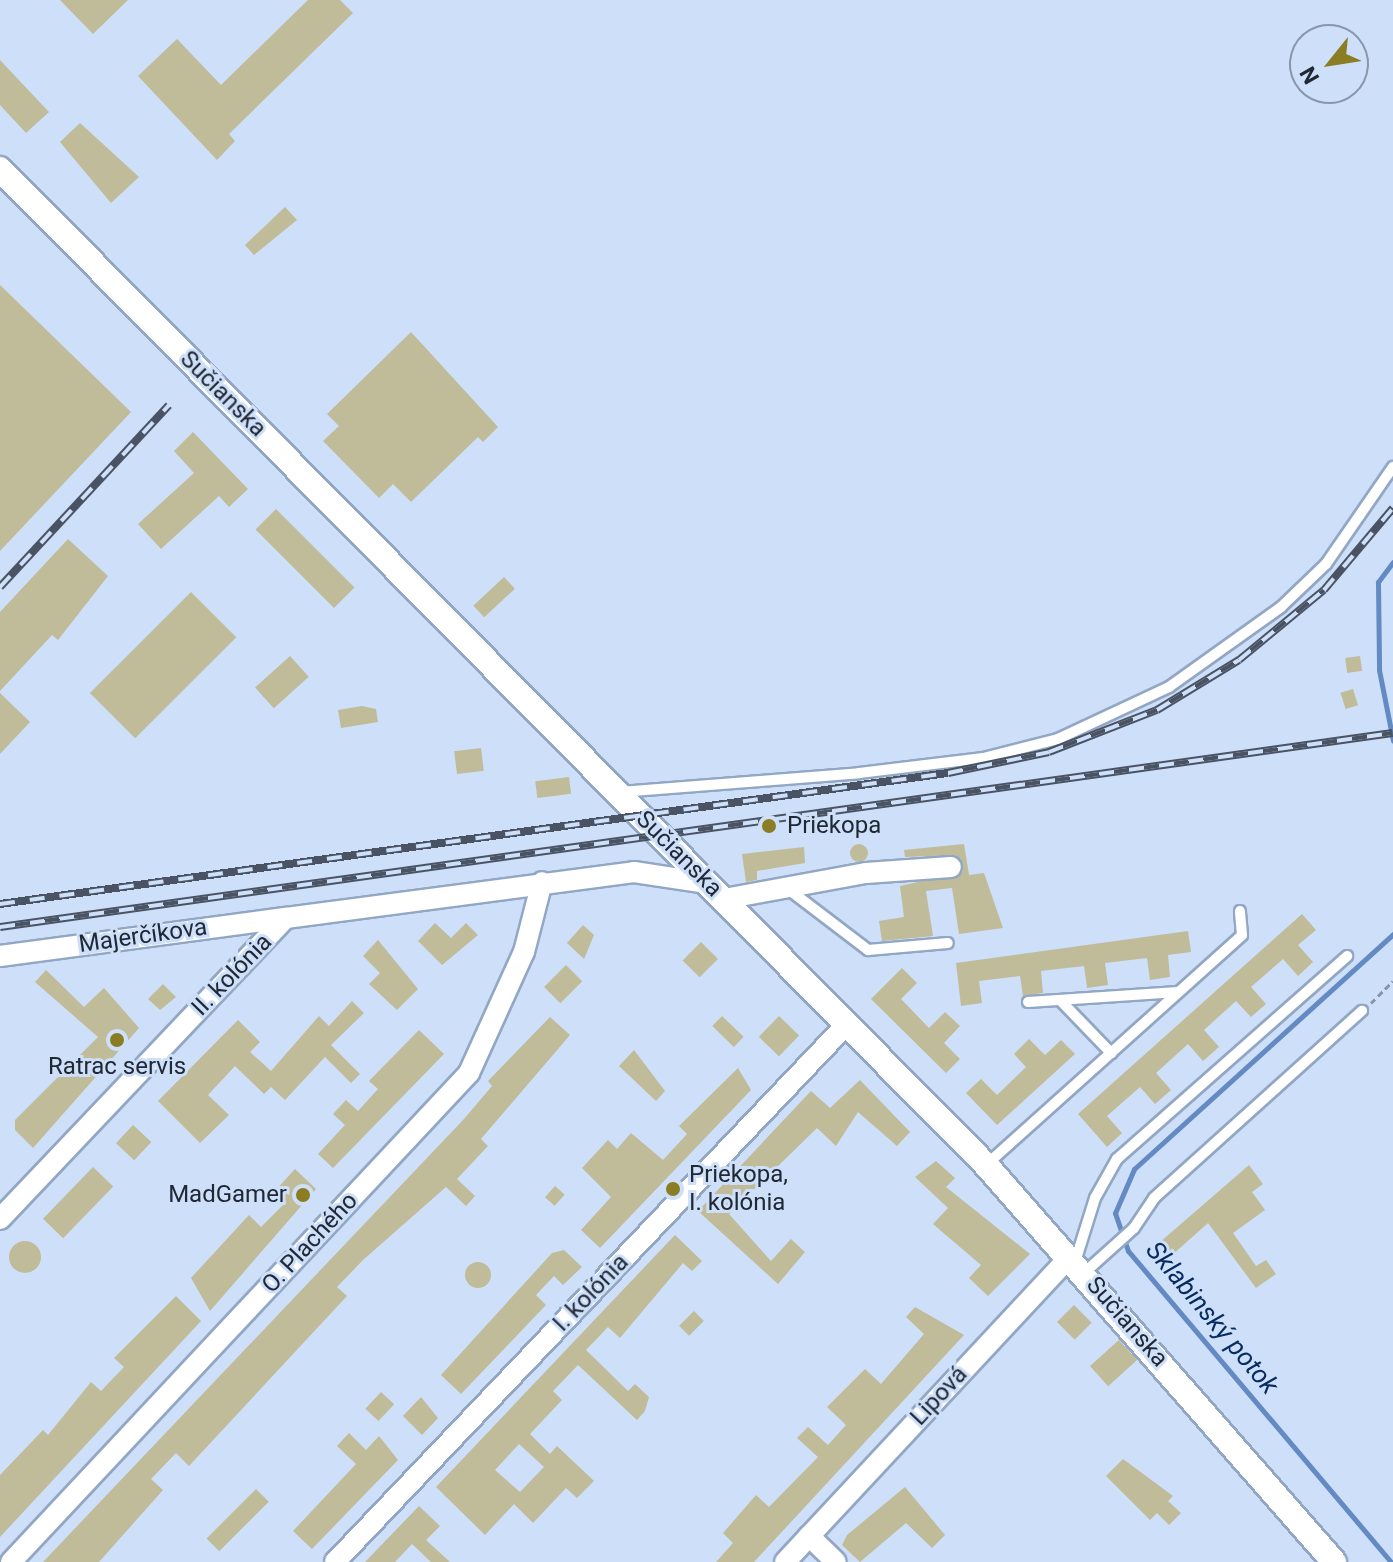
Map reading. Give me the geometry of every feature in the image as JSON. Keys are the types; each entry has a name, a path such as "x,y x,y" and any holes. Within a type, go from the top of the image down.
{"street":[{"name":"Sučianska","path":"0,169 1082,1263 1334,1562"},
{"name":"II. kolónia","path":"0,1219 286,918 634,872 716,891 788,889 951,867"},
{"name":"O. Plachého","path":"11,1562 469,1073 524,952 542,882"},
{"name":"Majerčíkova","path":"0,956 286,918"},
{"name":"I. kolónia","path":"335,1562 848,1023"},
{"name":"Lipová","path":"785,1562 1082,1263"},
{"path":"809,1536 836,1562"}],"lane":[{"path":"618,792 875,771 1058,739 1169,687 1271,616 1326,564 1393,467"},
{"path":"788,889 868,950 948,943"},
{"path":"986,1165 1242,935 1240,911"},
{"path":"1082,1263 1095,1198 1117,1159 1347,956"},
{"path":"1028,1002 1178,992"},
{"path":"1060,1000 1111,1053"},
{"path":"1082,1263 1134,1228 1154,1198 1362,1011"}],"path":[{"path":"1362,1011 1393,981"}],"building":[{"path":"60,0 128,0 93,34"},
{"path":"308,0 340,0 353,13 229,134 235,141 217,160 138,76 177,39 221,85"},
{"path":"0,60 49,112 26,133 0,105"},
{"path":"80,123 139,177 111,203 60,142"},
{"path":"285,207 297,220 254,255 245,245"},
{"path":"0,285 131,412 0,551"},
{"path":"411,332 498,427 483,442 478,437 411,502 393,484 379,498 323,441 339,426 327,414"},
{"path":"193,432 248,489 229,507 219,496 161,549 138,524 194,473 174,451"},
{"path":"276,509 354,587 334,608 255,530"},
{"path":"68,539 108,576 58,640 52,635 0,691 0,612"},
{"path":"504,577 515,589 484,617 473,606"},
{"path":"191,592 236,637 135,738 90,693"},
{"path":"290,656 309,677 274,708 255,687"},
{"path":"1360,656 1362,671 1347,673 1345,658"},
{"path":"1353,689 1358,705 1346,709 1341,693"},
{"path":"0,693 30,722 0,754"},
{"path":"362,706 376,709 378,722 341,728 338,710"},
{"path":"481,748 484,771 457,774 454,751"},
{"path":"569,777 571,794 537,798 535,781"},
{"path":"859,844 866,846 866,860 859,862 852,860 850,853 852,846"},
{"path":"964,844 969,875 984,873 1003,928 959,934 952,888 926,891 933,936 882,941 879,921 904,917 900,886 963,872 956,855 905,857 904,850"},
{"path":"804,847 805,863 757,871 757,880 746,882 742,854"},
{"path":"1302,914 1316,930 1298,945 1313,962 1298,976 1283,959 1251,987 1266,1004 1251,1017 1236,1001 1204,1030 1219,1047 1203,1061 1188,1044 1156,1073 1171,1090 1155,1104 1140,1087 1107,1116 1122,1133 1107,1147 1078,1114"},
{"path":"435,923 451,938 466,923 478,935 442,965 418,941"},
{"path":"583,925 594,935 584,959 567,943"},
{"path":"1188,931 1191,952 1168,955 1170,977 1150,980 1147,958 1105,963 1108,985 1087,988 1084,966 1041,971 1043,993 1023,996 1020,976 979,981 982,1003 961,1006 956,963"},
{"path":"378,940 418,989 397,1010 369,984 380,973 363,956"},
{"path":"701,942 718,959 700,977 683,960"},
{"path":"566,965 582,981 560,1003 544,987"},
{"path":"902,968 917,983 901,999 929,1028 945,1012 960,1026 944,1043 960,1059 946,1073 871,999"},
{"path":"46,970 84,1007 104,988 139,1028 33,1148 15,1130 15,1120 98,1037 35,982"},
{"path":"163,984 176,997 160,1010 148,999"},
{"path":"352,1001 364,1013 331,1045 360,1074 351,1083 325,1057 285,1100 271,1087 264,1094 235,1066 208,1095 229,1115 200,1143 158,1101 238,1020 260,1042 250,1052 271,1071 319,1016 329,1026"},
{"path":"722,1016 744,1037 734,1047 712,1026"},
{"path":"779,1016 799,1035 779,1056 759,1037"},
{"path":"550,1017 570,1035 481,1139 488,1146 457,1179 475,1196 466,1206 446,1187 363,1260 337,1287 347,1296 189,1466 176,1453 151,1479 163,1490 99,1562 43,1562 464,1119 492,1086 488,1081"},
{"path":"419,1030 444,1054 333,1168 318,1154 345,1125 333,1114 346,1100 358,1111 378,1089 369,1081"},
{"path":"1029,1039 1045,1055 1061,1040 1075,1054 997,1125 966,1093 981,1079 997,1095 1026,1067 1014,1054"},
{"path":"634,1050 665,1091 656,1101 619,1066"},
{"path":"738,1068 751,1090 600,1248 581,1230 611,1197 582,1168 608,1140 617,1149 631,1133 663,1160 687,1134 679,1126"},
{"path":"860,1080 910,1132 897,1146 858,1112 836,1146 817,1128 729,1214 771,1261 791,1239 805,1252 778,1284 698,1211 811,1091 830,1108"},
{"path":"133,1125 151,1142 134,1160 116,1143"},
{"path":"936,1161 955,1178 946,1187 1030,1254 988,1296 969,1278 981,1265 933,1224 948,1208 915,1177"},
{"path":"1249,1165 1263,1184 1252,1192 1265,1210 1233,1233 1256,1266 1266,1260 1276,1274 1256,1288 1208,1223 1171,1256 1159,1243"},
{"path":"93,1167 113,1186 63,1238 43,1219"},
{"path":"295,1169 316,1189 210,1311 191,1278 249,1215 261,1227 286,1202 274,1192"},
{"path":"555,1186 565,1195 555,1206 545,1197"},
{"path":"675,1235 702,1261 692,1271 683,1263 620,1338 608,1327 586,1350 628,1391 635,1384 649,1397 645,1411 637,1420 578,1365 553,1391 562,1400 530,1434 550,1454 557,1446 594,1481 577,1498 566,1488 533,1523 514,1504 485,1535 436,1487","holes":["519,1444 544,1467 520,1492 495,1470"]},
{"path":"25,1241 37,1245 41,1257 37,1269 25,1273 13,1269 9,1257 13,1245"},
{"path":"564,1250 582,1267 563,1285 554,1276 536,1295 546,1305 461,1394 441,1375 552,1253"},
{"path":"478,1262 487,1266 491,1275 487,1284 478,1288 469,1284 465,1275 469,1266"},
{"path":"176,1296 201,1321 0,1537 0,1475 43,1430 48,1435 91,1382 101,1391 124,1367 114,1358"},
{"path":"1074,1305 1092,1323 1075,1340 1057,1322"},
{"path":"915,1307 964,1335 754,1562 716,1562 733,1543 723,1533 756,1495 769,1507 818,1457 797,1438 808,1427 828,1445 846,1425 827,1407 865,1369 881,1384 924,1334 906,1317"},
{"path":"694,1311 704,1321 689,1336 679,1326"},
{"path":"1119,1340 1137,1360 1108,1386 1090,1366"},
{"path":"381,1392 394,1404 378,1421 365,1409"},
{"path":"421,1397 438,1418 422,1435 403,1416"},
{"path":"349,1433 366,1450 379,1436 398,1460 312,1549 293,1531 356,1464 337,1446"},
{"path":"1123,1459 1173,1496 1168,1501 1181,1513 1169,1525 1157,1513 1150,1520 1106,1476"},
{"path":"905,1487 945,1535 932,1548 906,1523 860,1562 842,1545 847,1535"},
{"path":"256,1489 269,1502 219,1551 207,1538"},
{"path":"419,1506 440,1526 426,1540 450,1562 431,1562 412,1544 395,1562 365,1562"}],"waterway":[{"name":"Sklabinský potok","path":"1393,562 1378,582 1379,670 1393,741"},
{"name":"Sklabinský potok","path":"1391,1562 1128,1251 1115,1213 1134,1169 1393,934"}],"railway":[{"path":"0,587 169,405"},
{"path":"0,904 948,773 1049,752 1157,710 1239,660 1324,590 1393,508"},
{"path":"0,927 1393,733"}],"place":[{"name":"Priekopa","path":"769,826"},
{"name":"Ratrac servis","path":"117,1040"},
{"name":"Priekopa, I. kolónia","path":"673,1189"},
{"name":"MadGamer","path":"303,1195"}]}
